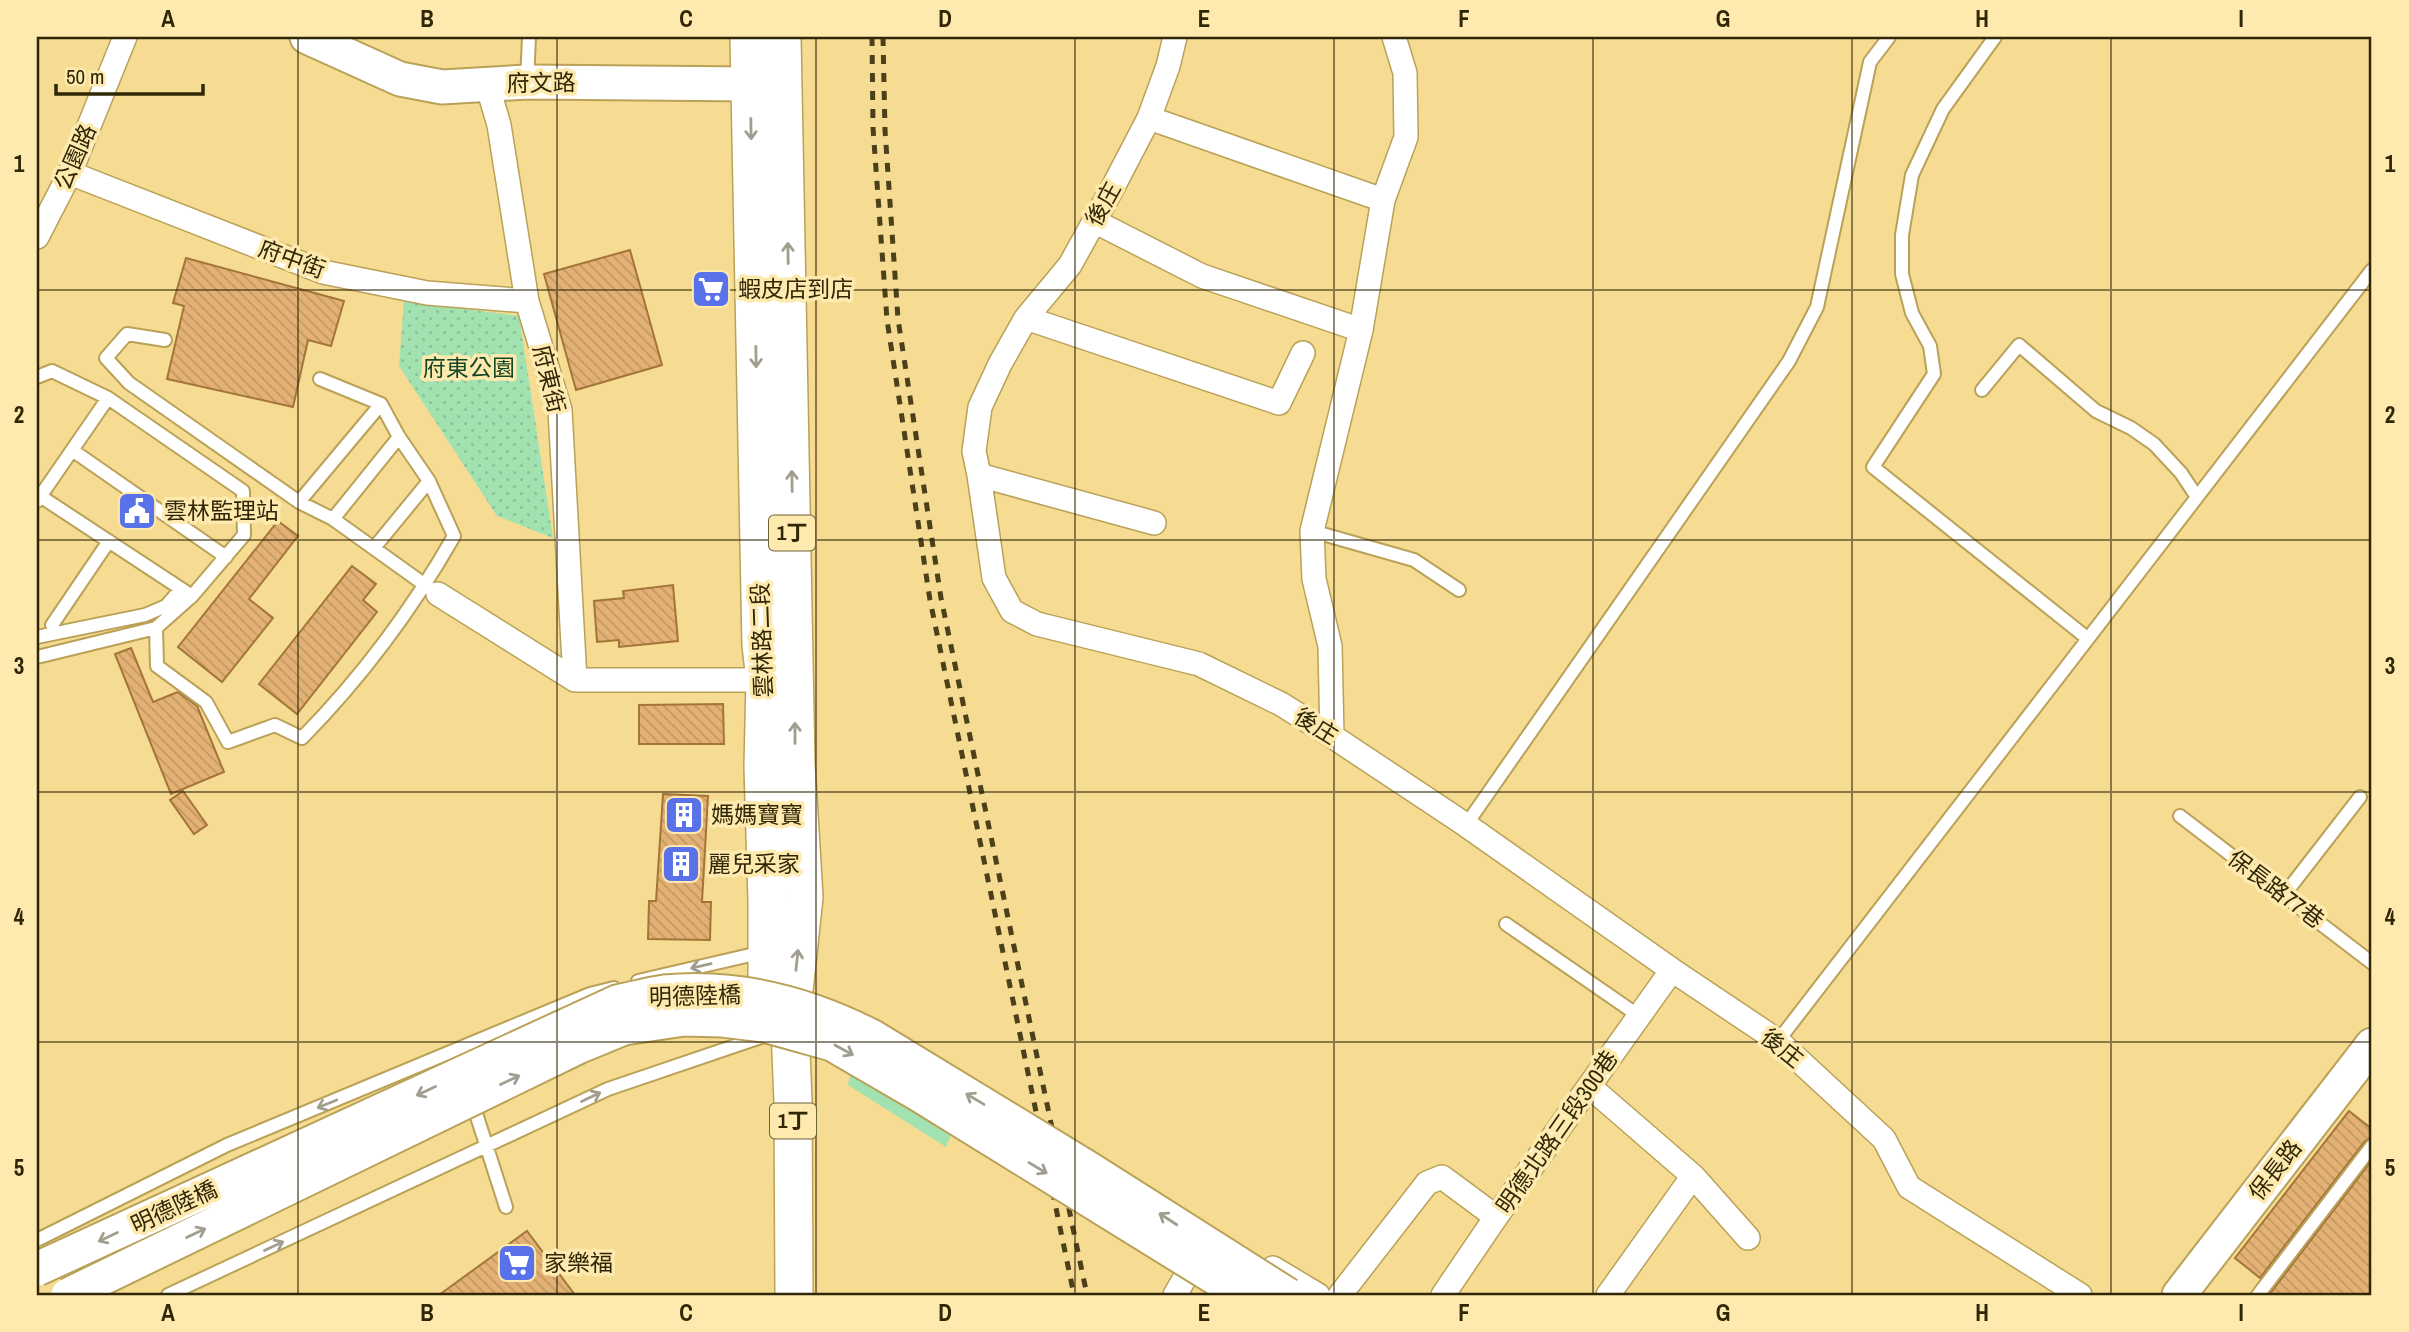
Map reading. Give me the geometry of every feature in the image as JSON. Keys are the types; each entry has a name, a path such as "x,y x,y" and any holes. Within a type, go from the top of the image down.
{"main road":[{"name":"雲林路二段","path":"749,37 768,83"},
{"name":"雲林路二段","path":"782,37 768,83 780,680 796,765 804,897 790,1028 794,1295"},
{"name":"府文路","path":"316,38 400,79 442,87 527,82 768,83"},
{"name":"雲林路二段","path":"780,680 763,767 767,981 790,1028"},
{"name":"明德陸橋","path":"37,1269 617,1002 663,992 705,990 758,995 794,1003 836,1018 873,1037 1088,1168 1288,1295"},
{"name":"明德陸橋","path":"68,1295 578,1047 624,1028 684,1019 764,1025 832,1044 918,1094 1243,1295"},
{"name":"保長路","path":"2179,1295 2372,1045"}],"street":[{"name":"公園路","path":"37,237 70,173 125,37"},
{"name":"後庄","path":"1175,37 1168,66 1149,118 1070,265 1026,318 980,407 974,451 994,578 1012,611 1037,624 1199,664 1281,704 1332,736 1466,825 1778,1041 1884,1139 1909,1187 2080,1295"},
{"path":"1332,736 1330,646 1314,579 1312,531 1361,330 1383,200 1406,136 1405,73 1394,37"},
{"name":"府東街","path":"487,84 499,125 527,301 560,410 575,680"},
{"path":"1149,118 1383,200"},
{"name":"府中街","path":"70,173 323,272 427,293 527,301"},
{"path":"1094,221 1202,276 1361,330"},
{"path":"1026,318 1279,403 1303,353"},
{"path":"979,475 1154,523"},
{"path":"432,589 575,680 780,680"},
{"name":"明德北路三段300巷","path":"1443,1295 1672,970"},
{"path":"1589,1086 1693,1176 1748,1238"},
{"path":"1608,1295 1693,1176"},
{"path":"1340,1295 1427,1183 1442,1177 1496,1217"},
{"path":"1175,1295 1213,1230 1318,1295"}],"lane":[{"path":"527,82 529,37"},
{"path":"1466,825 1790,361 1817,307 1870,62 1889,37"},
{"path":"1995,37 1943,109 1912,175 1902,234 1902,274 1912,313 1930,346 1934,374 1873,467 2087,638"},
{"path":"1778,1041 2372,270"},
{"path":"165,340 127,334 106,358 129,383 299,502 333,519 432,589"},
{"path":"1982,390 2019,345 2096,411 2131,428 2154,444 2181,473 2197,497"},
{"path":"37,377 52,371 108,398 243,491 244,535 192,596 156,628 37,657"},
{"path":"156,628 157,666 205,702 228,742 275,725 302,738 336,704 432,589 454,536 429,481 399,437 381,404 320,379"},
{"path":"108,398 39,498 192,596"},
{"path":"299,502 381,404"},
{"path":"333,519 399,437"},
{"path":"72,450 226,557"},
{"path":"374,548 429,481"},
{"path":"1312,531 1414,560 1459,590"},
{"path":"55,632 52,625 109,541"},
{"path":"37,637 145,615 166,606 181,589"},
{"path":"2284,895 2360,797"},
{"name":"保長路77巷","path":"2180,816 2372,963"},
{"path":"1506,924 1639,1016"},
{"path":"37,1240 227,1145 590,994 767,951"},
{"path":"167,1295 608,1089 790,1028"},
{"path":"457,1051 506,1207"},
{"path":"2258,1295 2372,1146"}],"green space":[{"name":"府東公園","path":"404,301 519,316 553,538 497,516 399,366"},
{"path":"860,1023 971,1088 946,1147 848,1085"}],"building":[{"path":"630,250 662,365 576,390 544,274"},
{"path":"186,258 344,301 331,346 308,340 293,407 167,379 184,306 173,303"},
{"path":"278,521 298,536 249,599 273,618 222,682 178,647"},
{"path":"352,566 376,584 363,600 377,612 297,714 259,684"},
{"path":"673,585 678,641 619,647 619,640 597,642 594,601 624,598 623,591"},
{"path":"131,648 153,702 178,692 197,706 224,772 171,794 115,654"},
{"path":"723,704 724,744 639,744 639,705"},
{"path":"183,791 207,825 194,834 170,800"},
{"path":"663,794 708,796 702,902 711,902 710,940 648,939 649,901 656,901"},
{"path":"2349,1111 2372,1129 2372,1137 2365,1141 2260,1278 2235,1258"},
{"path":"2372,1160 2372,1295 2269,1295"},
{"name":"家樂福","path":"527,1231 575,1295 439,1295"}],"railway":[{"path":"872,37 873,128 887,320 930,600 1074,1295"},
{"path":"883,37 885,130 898,319 941,598 1087,1295"}],"place":[{"name":"蝦皮店到店","path":"711,289"},
{"name":"雲林監理站","path":"137,511"},
{"name":"媽媽寶寶","path":"684,815"},
{"name":"麗兒采家","path":"681,864"},
{"name":"家樂福","path":"517,1263"}]}
